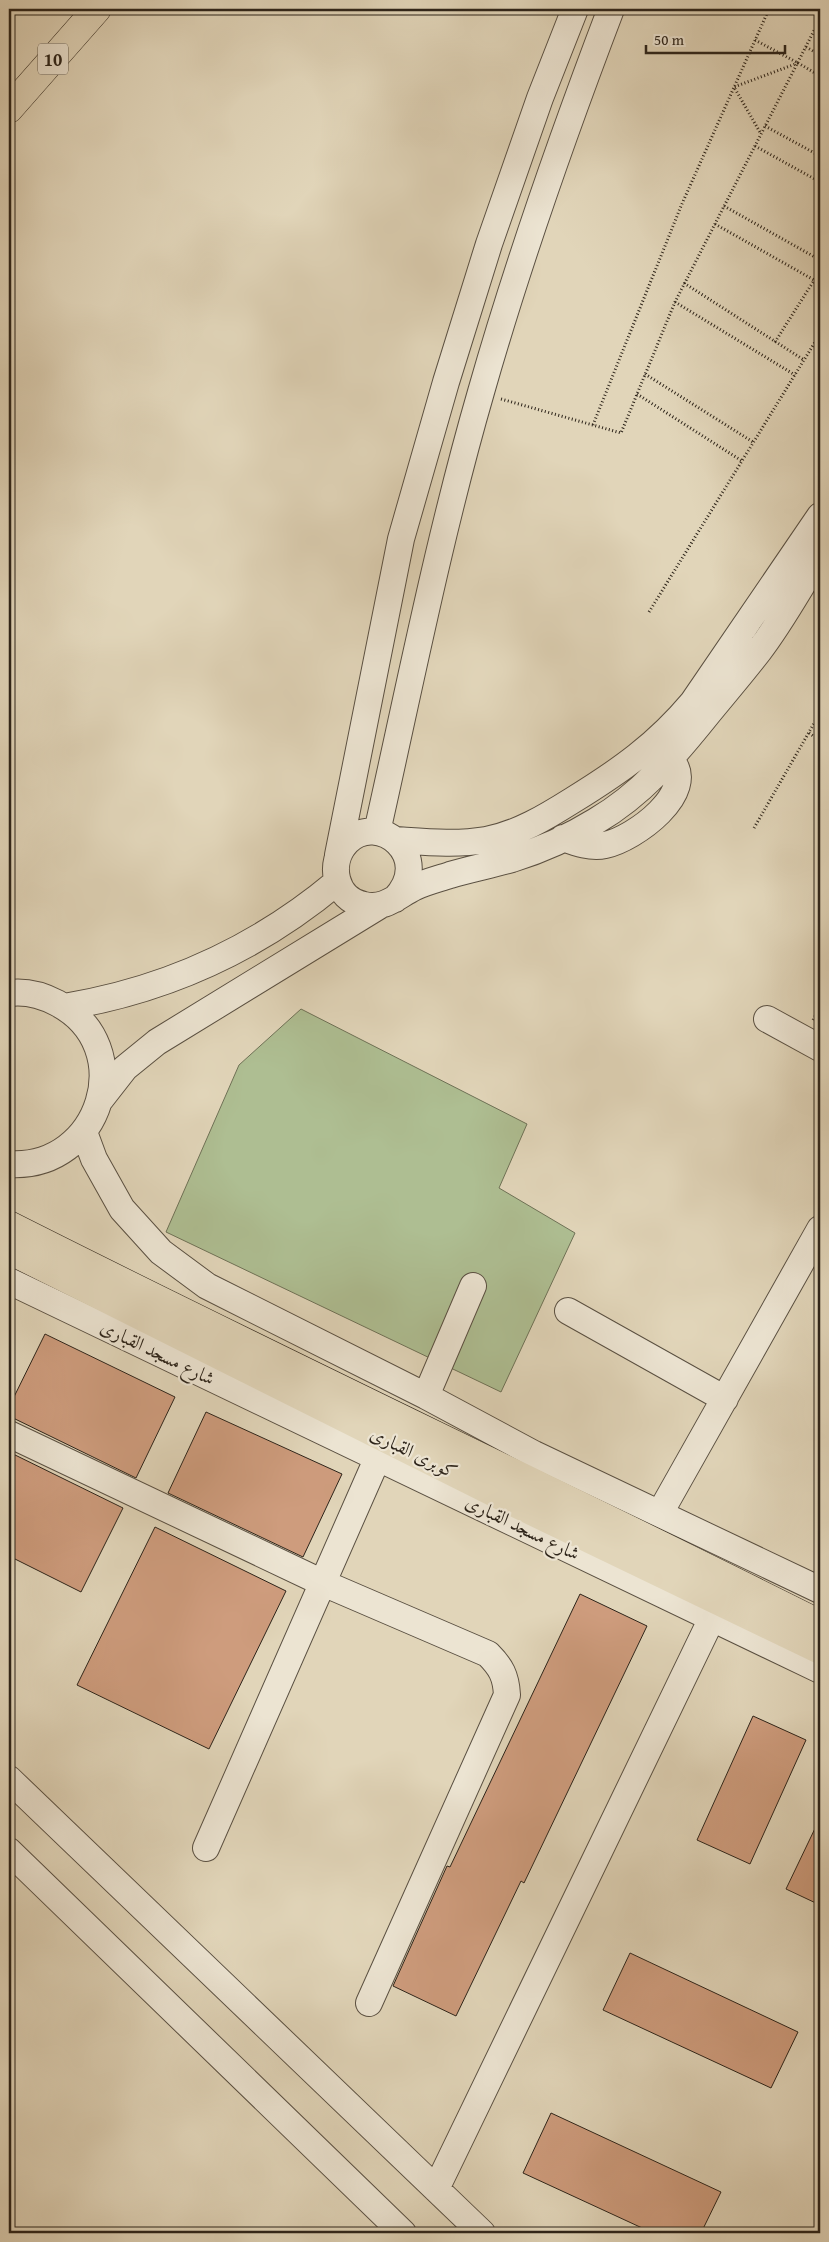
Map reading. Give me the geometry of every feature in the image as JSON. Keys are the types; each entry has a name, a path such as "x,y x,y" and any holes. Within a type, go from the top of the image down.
{"main road":[{"name":"10","path":"9,109 97,9"},
{"name":"كوبرى القبارى","path":"9,1225 188,1316 820,1624"},
{"name":"كوبرى القبارى","path":"9,1250 528,1509 820,1650"}],"street":[{"path":"386,836 406,853 410,869 408,880 387,902 362,905 341,890 337,882 335,864 401,539 446,382 489,244 540,98 575,9"},
{"path":"386,836 441,547 480,394 522,257 572,110 611,9"},
{"path":"338,855 350,840 358,835 460,843 488,839 515,832 541,820 639,757 665,734 693,702 820,516"},
{"path":"401,539 441,547"},
{"path":"100,1100 125,1068 157,1042 387,902 415,887 451,875 513,859 563,838 595,822 632,797 671,760 760,650 820,556"},
{"path":"64,1007 131,994 195,971 226,957 284,923 337,882"},
{"path":"9,993 32,994 49,998 64,1007 78,1018 89,1032 97,1048 102,1065 100,1100 94,1117 84,1132 72,1144 44,1160 27,1164 9,1164"},
{"path":"767,1019 820,1048"},
{"path":"84,1132 94,1159 122,1209 147,1239 183,1271 232,1299 426,1396 534,1454 820,1590"},
{"path":"660,1513 820,1229"},
{"name":"شارع مسجد القبارى","path":"9,1281 820,1670"},
{"path":"426,1396 473,1286"},
{"path":"568,1311 724,1399"},
{"path":"9,1434 323,1583 488,1654 500,1667 506,1680 507,1695 369,2003"},
{"path":"206,1848 378,1457"},
{"path":"436,2189 712,1618"},
{"path":"9,1779 482,2233"},
{"path":"9,1851 403,2233"}],"path":[{"path":"593,425 681,206 769,9"},
{"path":"480,394 621,433 684,283 820,20"},
{"path":"754,40 820,76"},
{"path":"806,47 820,55"},
{"path":"734,87 798,63"},
{"path":"734,87 761,134"},
{"path":"765,126 820,156"},
{"path":"755,146 820,182"},
{"path":"724,206 820,260"},
{"path":"714,224 814,280"},
{"path":"775,342 820,271"},
{"path":"684,283 804,360"},
{"path":"675,302 795,375"},
{"path":"649,612 820,334"},
{"path":"645,374 753,442"},
{"path":"637,394 742,461"},
{"path":"754,828 820,713"},
{"path":"808,733 820,741"}],"green space":[{"path":"301,1009 527,1124 499,1188 575,1233 501,1392 166,1232 239,1065"}],"building":[{"path":"45,1334 175,1397 136,1478 9,1416 9,1407"},
{"path":"206,1412 342,1474 303,1557 168,1493"},
{"path":"9,1452 123,1508 81,1592 9,1556"},
{"path":"155,1527 286,1591 209,1749 77,1685"},
{"path":"580,1594 647,1626 524,1883 521,1881 456,2016 393,1986 447,1866 450,1867"},
{"path":"753,1716 806,1740 750,1864 697,1840"},
{"path":"820,1818 820,1905 786,1889"},
{"path":"630,1953 798,2032 771,2088 603,2010"},
{"path":"551,2113 721,2192 701,2233 653,2233 523,2173"}]}
